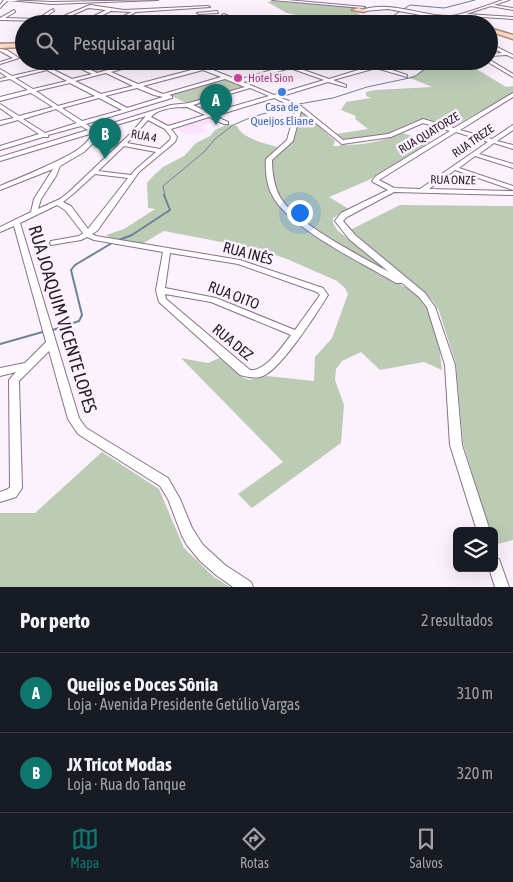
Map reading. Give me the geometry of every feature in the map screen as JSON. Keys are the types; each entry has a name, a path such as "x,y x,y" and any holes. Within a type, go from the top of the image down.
{"main road":[{"path":"362,11 391,15"},
{"path":"498,33 513,37"},
{"path":"498,33 513,37"},
{"path":"0,48 15,46"}],"street":[{"path":"0,7 8,0 69,3 145,0 155,2"},
{"path":"70,15 107,0"},
{"path":"274,0 362,11 388,8 426,15"},
{"path":"388,8 390,0"},
{"path":"424,0 441,2"},
{"path":"433,6 447,0"},
{"path":"494,0 513,4"},
{"path":"461,14 507,0"},
{"path":"99,15 126,1"},
{"path":"200,1 224,15"},
{"path":"128,15 155,2"},
{"path":"69,3 87,8 110,10 208,7"},
{"path":"490,5 512,11"},
{"path":"481,8 512,11"},
{"path":"0,13 12,12 46,15 54,10"},
{"path":"1,20 12,12"},
{"path":"161,15 217,12"},
{"path":"461,14 474,15"},
{"path":"498,17 513,18"},
{"path":"1,20 15,21"},
{"path":"1,20 15,20"},
{"path":"0,48 15,57"},
{"path":"498,49 513,58"},
{"path":"498,54 507,54"},
{"path":"0,63 15,59"},
{"path":"498,67 513,76"},
{"path":"0,70 93,130 96,136 90,145 81,152 0,188"},
{"path":"0,80 44,70"},
{"path":"50,70 127,110"},
{"path":"87,70 97,74"},
{"path":"0,99 116,70"},
{"path":"0,123 195,70"},
{"path":"208,70 299,107 342,142 390,136 420,122 493,140 513,147"},
{"path":"238,82 280,70"},
{"path":"299,70 344,86"},
{"path":"167,128 367,70"},
{"path":"386,70 405,76"},
{"path":"109,72 160,96 168,96 226,123"},
{"path":"0,148 83,124 225,77"},
{"path":"0,159 152,112 177,105 188,105 249,87"},
{"name":"RUA QUATORZE","path":"393,190 376,182 375,179 513,95"},
{"path":"0,106 55,142"},
{"path":"299,107 290,141 269,159 271,183 277,200 310,227 422,295"},
{"path":"0,230 71,193 146,121 152,112"},
{"path":"54,243 78,239 85,231 99,223 132,177 174,139 173,134 167,128 146,121"},
{"name":"RUA TREZE","path":"421,191 513,127"},
{"name":"RUA 4","path":"123,144 161,151"},
{"path":"474,154 513,166"},
{"path":"34,212 34,205 56,173 58,163"},
{"path":"454,168 508,189"},
{"path":"94,172 132,177"},
{"name":"RUA ONZE","path":"393,190 508,189 513,193"},
{"path":"393,190 344,215 339,221 352,237 422,295 434,314 450,365 456,445 483,527"},
{"path":"56,202 68,208 85,231"},
{"name":"RUA JOAQUIM VICENTE LOPES","path":"0,220 12,224 50,334 77,425 90,436 158,476 169,488 187,532 198,549 219,568 246,587"},
{"name":"RUA INÊS","path":"85,231 104,241 240,262 320,290"},
{"path":"160,290 166,250"},
{"name":"RUA DEZ","path":"160,290 160,297 164,304 244,372 250,374 264,372 296,334 323,296 324,293 320,290"},
{"name":"RUA OITO","path":"160,290 213,300 296,334"},
{"path":"0,497 14,491 16,488 14,380 27,366 50,334"},
{"path":"0,372 27,366"},
{"path":"0,376 14,380"},
{"path":"497,572 502,587"}],"shaded area":[{"path":"207,118 214,122 200,127 209,132 188,135 176,128"}],"green space":[{"path":"267,2 357,7 352,10 361,15 296,15 287,13"},
{"path":"88,70 113,70 97,74"},
{"path":"422,70 478,70 506,87 513,86 513,93 452,127 425,120 415,121 386,134 346,141 336,134 368,129 355,119 356,116 341,110 346,102 371,98 366,96 366,92 432,87 408,77 416,75"},
{"path":"223,79 245,87 189,104 169,95"},
{"path":"301,110 335,141 333,146 373,142 403,133 430,142 369,180 329,197 349,209 333,218 333,223 337,230 398,279 307,223 285,204 279,196 273,176 273,157 292,142"},
{"path":"228,124 237,126 244,135 250,138 280,148 266,159 273,196 286,212 377,271 415,293 425,302 438,336 442,370 424,362 380,370 361,352 342,361 336,369 335,380 344,405 341,443 252,508 238,494 283,462 181,358 208,363 219,358 244,378 250,380 267,376 314,381 315,357 332,338 348,294 345,288 337,281 287,259 257,249 164,231 142,244 111,238 106,235 124,229 155,209 148,208 147,183 163,167 184,156 196,143"},
{"path":"400,205 513,206 513,540 498,544 498,527 489,527 463,443 456,364 439,311 433,301 423,291 350,230"},
{"path":"102,452 159,489 184,548 214,577 230,587 0,587 0,513 35,513"}],"waterway":[{"path":"394,15 410,5 444,8 475,0"},
{"path":"0,43 12,44"},
{"path":"299,104 333,98 367,87 414,77 424,70"},
{"path":"165,196 163,186 233,125 252,117 291,106"},
{"path":"119,240 132,235 170,210 164,195"},
{"path":"50,331 79,321 82,315 71,270 75,265 112,243"},
{"path":"0,344 46,331"}],"place":[{"name":"Hotel Sion","path":"238,78"},
{"name":"Casa de Queijos Eliane","path":"282,92"},
{"name":"Queijos e Doces Sônia","path":"216,125"},
{"name":"JX Tricot Modas","path":"105,159"}]}
